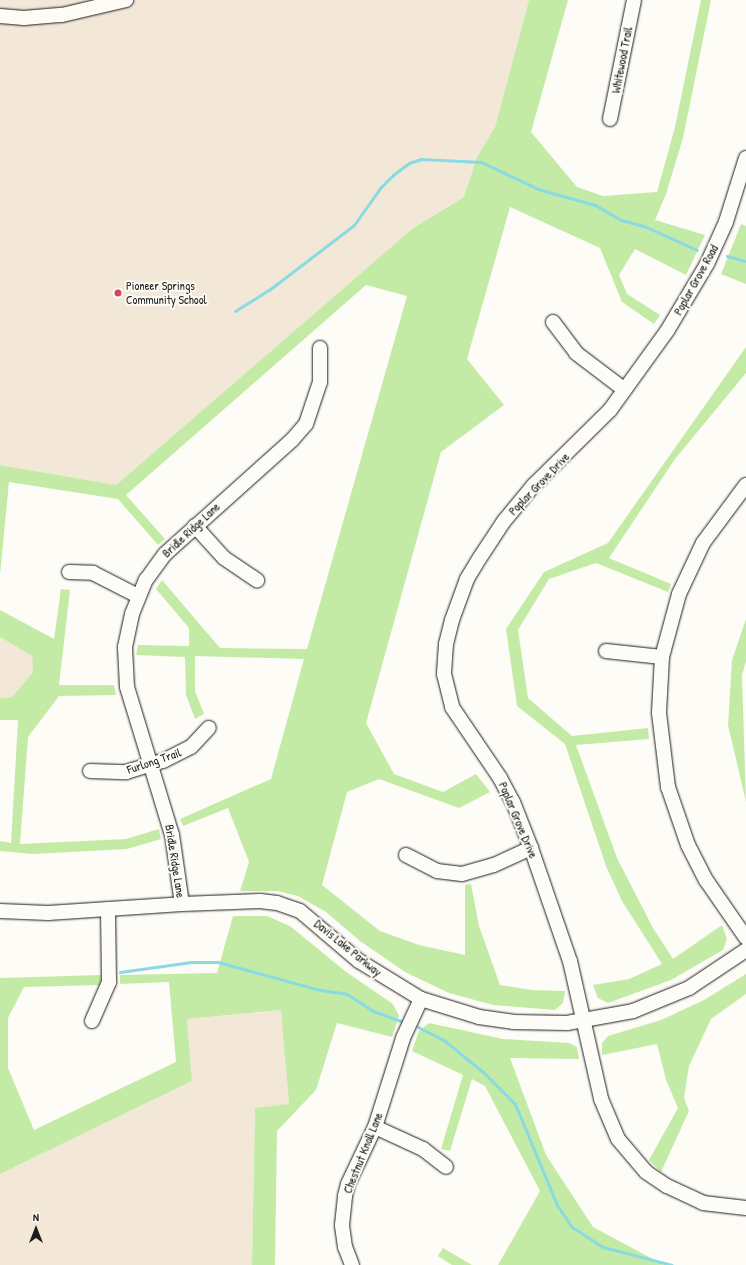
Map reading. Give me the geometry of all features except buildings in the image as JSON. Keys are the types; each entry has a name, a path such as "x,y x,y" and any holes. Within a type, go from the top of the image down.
{"street":[{"path":"0,16 24,18 62,15 126,0"},
{"name":"Whitewood Trail","path":"610,119 634,0"},
{"name":"Poplar Grove Road","path":"625,390 667,332 707,264 726,222 746,158"},
{"path":"553,322 576,353 625,390"},
{"name":"Bridle Ridge Lane","path":"182,904 174,840 127,687 124,667 127,632 138,596 164,554 292,440 306,424 320,382 320,348"},
{"name":"Poplar Grove Drive","path":"625,390 610,410 533,486 504,521 467,579 446,644 444,674 452,707 500,778 513,802 531,848 570,961 601,1099 609,1122 629,1155 646,1172 686,1196 722,1207 746,1208"},
{"path":"746,485 725,511 691,566 679,594 662,657 659,713 666,775 676,816 706,880 746,938"},
{"path":"195,526 224,558 257,580"},
{"path":"69,572 92,573 138,596"},
{"path":"606,651 662,657"},
{"name":"Furlong Trail","path":"90,771 126,772 151,765 191,747 209,728"},
{"path":"406,855 437,871 462,874 494,865 531,848"},
{"name":"Davis Lake Parkway","path":"0,911 33,913 260,901 291,906 313,920 359,961 421,999 479,1017 512,1022 584,1021 633,1011 689,988 746,950"},
{"path":"92,1021 109,982 108,909"},
{"name":"Chestnut Knoll Lane","path":"352,1265 345,1247 343,1208 348,1184 375,1127 403,1038 421,999"},
{"path":"375,1127 423,1149 446,1167"}],"shaded area":[{"path":"0,0 529,0 495,127 477,157 464,197 412,229 116,485 0,465"},
{"path":"0,637 32,656 33,672 12,697 0,698"},
{"path":"282,1010 289,1104 255,1109 252,1265 0,1265 0,1174 192,1081 187,1019"}],"green space":[{"path":"529,0 568,0 531,132 577,187 603,196 657,192 675,127 701,0 711,0 683,138 666,194 655,220 705,235 686,275 635,249 619,275 627,294 660,315 654,324 622,302 600,248 510,207 467,359 504,405 441,452 366,723 394,774 443,792 476,774 490,792 459,808 379,779 347,792 322,885 380,931 419,945 465,955 465,885 471,884 479,926 500,985 532,990 565,991 563,1003 555,1010 493,1005 449,993 405,972 360,941 326,912 298,896 277,891 240,891 249,862 228,808 183,826 180,819 271,779 304,659 195,656 195,691 204,714 195,719 186,695 185,657 136,655 138,645 189,646 189,628 156,589 162,580 220,648 307,649 407,296 366,285 126,495 165,539 158,545 118,499 9,482 0,575 0,465 116,485 412,229 464,197 477,157 495,127"},
{"path":"741,224 746,226 746,284 721,274"},
{"path":"746,347 746,373 675,459 609,558 671,584 668,592 596,563 549,579 518,630 528,698 572,736 648,728 649,739 576,745 617,858 653,928 673,959 722,925 727,939 723,950 671,980 608,1003 598,998 593,985 629,979 662,964 622,901 606,866 565,744 517,706 506,629 544,572 608,543"},
{"path":"61,589 70,590 59,685 114,685 116,695 59,696 28,737 20,844 126,839 159,829 161,839 127,849 33,854 0,851 0,841 11,843 18,720 0,720 0,698 12,697 33,672 32,656 0,637 0,610 54,639"},
{"path":"746,619 746,661 742,675 746,802 728,725 732,660"},
{"path":"233,916 267,916 290,926 345,971 393,1004 399,1016 392,1037 337,1023 316,1090 277,1131 275,1265 252,1265 255,1108 289,1104 281,1010 187,1019 192,1081 0,1174 0,978 101,975 101,985 24,987 8,1018 8,1068 34,1130 176,1062 169,982 120,984 120,975 217,973"},
{"path":"746,974 746,994 711,1019 689,1066 684,1098 689,1111 661,1172 649,1160 678,1108 666,1080 657,1044 602,1055 602,1043 608,1036 661,1020 704,1000"},
{"path":"429,1023 503,1039 569,1043 577,1047 579,1059 510,1058 546,1155 593,1227 664,1265 498,1265 540,1191 485,1086 472,1079 450,1151 441,1149 463,1075 412,1051 419,1031"},
{"path":"443,1248 472,1265 452,1265 438,1256"}],"waterway":[{"path":"235,311 269,290 354,225 381,187 393,175 409,163 421,159 481,162 538,189 595,205 621,220 644,226 697,250"},
{"path":"727,256 746,261"},
{"path":"120,972 191,962 218,962 320,990 347,994 373,1011 401,1021"},
{"path":"418,1027 445,1041 483,1072 515,1104 557,1205 572,1227 603,1247 672,1265"}],"place":[{"name":"Pioneer Springs Community School","path":"118,293"}]}
